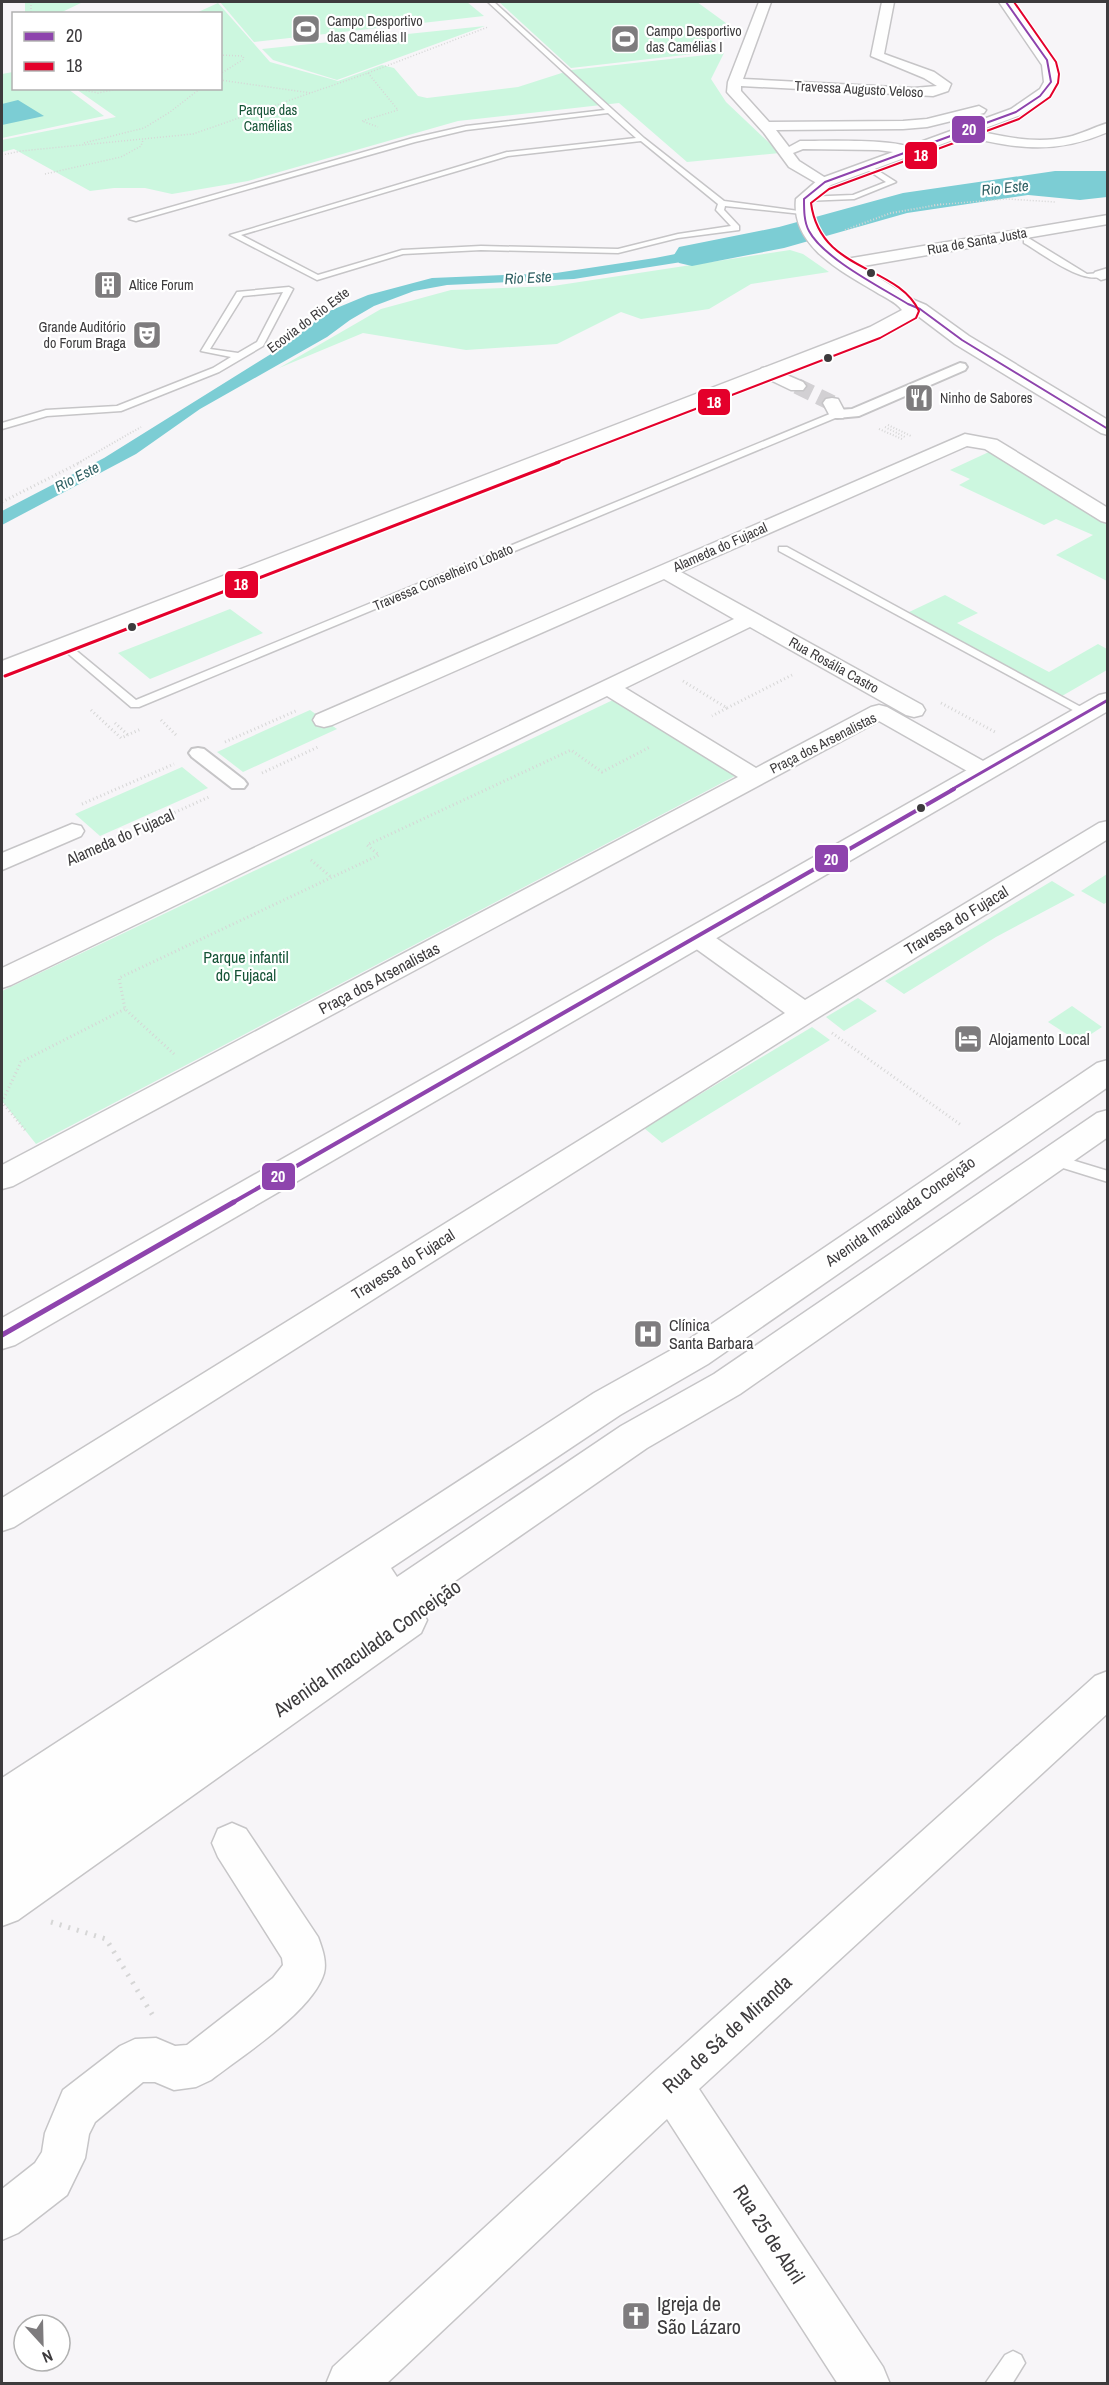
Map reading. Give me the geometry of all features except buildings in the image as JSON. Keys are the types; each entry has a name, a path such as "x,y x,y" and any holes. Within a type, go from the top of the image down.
{"main road":[{"path":"1006,2 1052,67 1052,81 1042,96 1016,112 825,182 806,217 826,250 908,304 920,309 962,340 1107,429"},
{"path":"2,669 877,331 912,312 908,304"},
{"path":"877,331 901,329 962,340"},
{"path":"2,1335 1096,707"},
{"name":"Avenida Imaculada Conceição","path":"2,1803 606,1404 694,1354 1107,1071"},
{"name":"Avenida Imaculada Conceição","path":"2,1870 634,1437 727,1384 1107,1121"},
{"name":"Avenida Imaculada Conceição","path":"2,1839 611,1423 694,1354"},
{"name":"Avenida Imaculada Conceição","path":"2,1904 641,1456 727,1384"}],"street":[{"path":"765,2 735,82 734,92 767,128 794,164 825,182"},
{"name":"Travessa Augusto Veloso","path":"735,82 822,93 933,92 943,88 944,84 929,75 877,56 888,2"},
{"path":"767,128 927,123 979,110"},
{"path":"961,131 1033,146 1064,143 1107,127"},
{"path":"767,128 808,158 817,160"},
{"path":"795,148 800,145 878,146 908,150"},
{"path":"835,165 860,168"},
{"name":"Rua de Santa Justa","path":"846,264 1107,219"},
{"name":"Travessa Conselheiro Lobato","path":"834,408 854,413 960,368"},
{"path":"768,372 797,386"},
{"name":"Alameda do Fujacal","path":"324,720 965,440 990,444 1107,517"},
{"name":"Rua Rosália Castro","path":"664,571 750,619 994,765"},
{"path":"2,979 750,619"},
{"name":"Praça dos Arsenalistas","path":"608,687 756,778"},
{"name":"Praça dos Arsenalistas","path":"2,1178 879,712 994,765"},
{"path":"198,753 238,784"},
{"name":"Travessa do Fujacal","path":"2,1516 804,1013 1107,828"},
{"name":"Alameda do Fujacal","path":"2,862 72,831"},
{"path":"697,937 804,1013"},
{"name":"Rua de Sá de Miranda","path":"350,2384 671,2085 1107,1688"},
{"path":"2,2217 51,2179 63,2158 67,2133 80,2106 135,2061 156,2060 174,2068 196,2065 288,1993 304,1971 303,1952 232,1843"},
{"name":"Rua 25 de Abril","path":"671,2085 866,2384"}],"lane":[{"path":"491,2 642,139 722,203 806,217 892,182 860,168"},
{"path":"134,219 413,140 466,128 610,111"},
{"path":"642,139 507,154 234,235 317,278 402,252 481,248 618,251 678,236 736,228 720,210 722,203"},
{"path":"1027,241 1086,276 1104,274"},
{"path":"2,426 46,413 118,409 216,370 260,344 289,289 240,294 205,351 239,356"},
{"name":"Travessa Conselheiro Lobato","path":"63,645 135,705 834,408"},
{"path":"783,549 1096,707"},
{"path":"1052,1159 1107,1177"},
{"path":"997,2384 1013,2363"}],"path":[{"path":"2,155 21,150 193,134 368,73 489,27"},
{"path":"222,56 236,54 243,56 244,59 222,73"},
{"path":"368,73 398,110 362,121 413,140"},
{"path":"222,80 311,93"},
{"path":"82,90 94,93 111,90"},
{"path":"73,146 144,128 171,112 198,90"},
{"path":"45,174 121,157 141,146 143,140"},
{"path":"844,231 861,223 915,208 1019,197 1054,201"},
{"name":"Ecovia do Rio Este","path":"289,337 344,293"},
{"path":"2,502 98,453 147,424"},
{"path":"712,716 798,672"},
{"path":"681,680 727,708"},
{"path":"77,806 305,707"},
{"path":"91,710 121,738 128,735"},
{"name":"Alameda do Fujacal","path":"87,852 322,745"},
{"path":"196,1075 125,1008 118,978 379,855 367,845 571,750 602,772 652,746"},
{"path":"32,1138 2,1102 21,1062 125,1008"},
{"path":"804,1013 961,1125"},
{"path":"45,1921 106,1939 161,2029 156,2060"}],"green space":[{"path":"25,2 83,2 62,12 25,12"},
{"name":"Campo Desportivo das Camélias II","path":"220,2 467,2 484,16 254,42"},
{"name":"Campo Desportivo das Camélias I","path":"499,2 697,2 730,26 699,30 721,49 719,51 571,68"},
{"name":"Parque das Camélias","path":"218,3 270,62 338,81 382,65 394,68 418,96 427,98 518,87 571,70 724,53 711,79 726,102 780,153 687,162 619,103 458,121 248,181 172,194 145,188 90,191 14,149 2,152 2,140 116,117 77,90 222,90 222,12 198,12"},
{"path":"485,26 337,80 273,60 262,49"},
{"path":"12,72 12,90 69,90 104,116 2,138 2,74"},
{"path":"790,250 803,254 829,272 751,284 709,309 641,319 621,312 557,344 466,350 363,333 279,368 381,309 451,290 553,286"},
{"path":"991,451 1107,525 1107,581 1056,555 1093,535 1056,519 1044,525 959,485 970,479 950,470"},
{"path":"945,595 978,613 957,623 1049,672 1098,644 1107,649 1107,670 1062,696 907,613"},
{"path":"230,609 263,633 150,679 118,653"},
{"name":"Parque infantil do Fujacal","path":"615,699 735,776 36,1144 2,1101 2,991"},
{"path":"310,710 337,729 243,772 217,752"},
{"path":"182,767 208,788 100,836 75,814"},
{"path":"1107,874 1107,902 1104,904 1081,891"},
{"path":"1052,881 1075,895 996,937 904,994 885,981"},
{"path":"858,998 877,1011 844,1031 826,1017"},
{"path":"1072,1006 1102,1027 1079,1042 1048,1022"},
{"path":"812,1027 830,1040 662,1143 644,1128"}],"water":[{"path":"18,100 44,116 2,125 2,104"},
{"path":"1107,178 1107,197 1080,200 1018,194 919,206 858,221 828,233 827,215 1028,179"},
{"path":"780,229 789,245 574,279 447,285 414,291 374,306 327,337 200,409 136,454 2,525 2,511 104,458 287,344 327,312 368,295 432,278 556,273 655,258 742,241"}],"waterway":[{"name":"Rio Este","path":"692,255 784,237 903,203 1055,181 1108,181"}],"tunnel":[{"path":"797,386 832,403"}],"transit line":[{"name":"20","path":"1006,2 1047,60 1051,82 1040,96 1016,112 825,182 804,199 804,214 808,230 832,256 908,304 920,309 962,340 1108,429"},
{"name":"18","path":"5,676 880,338 916,318 919,311 907,294 850,261 827,242 818,230 811,203 829,189 1019,119 1050,97 1058,83 1059,74 1056,62 1014,2"},
{"name":"20","path":"2,1335 1108,700"}],"place":[{"name":"Campo Desportivo das Camélias II","path":"306,29"},
{"name":"Campo Desportivo das Camélias I","path":"625,39"},
{"name":"Altice Forum","path":"108,285"},
{"name":"Grande Auditório do Forum Braga","path":"147,335"},
{"name":"Ninho de Sabores","path":"919,398"},
{"name":"Alojamento Local","path":"968,1039"},
{"name":"Clínica Santa Barbara","path":"648,1334"},
{"name":"Igreja de São Lázaro","path":"636,2316"}]}
